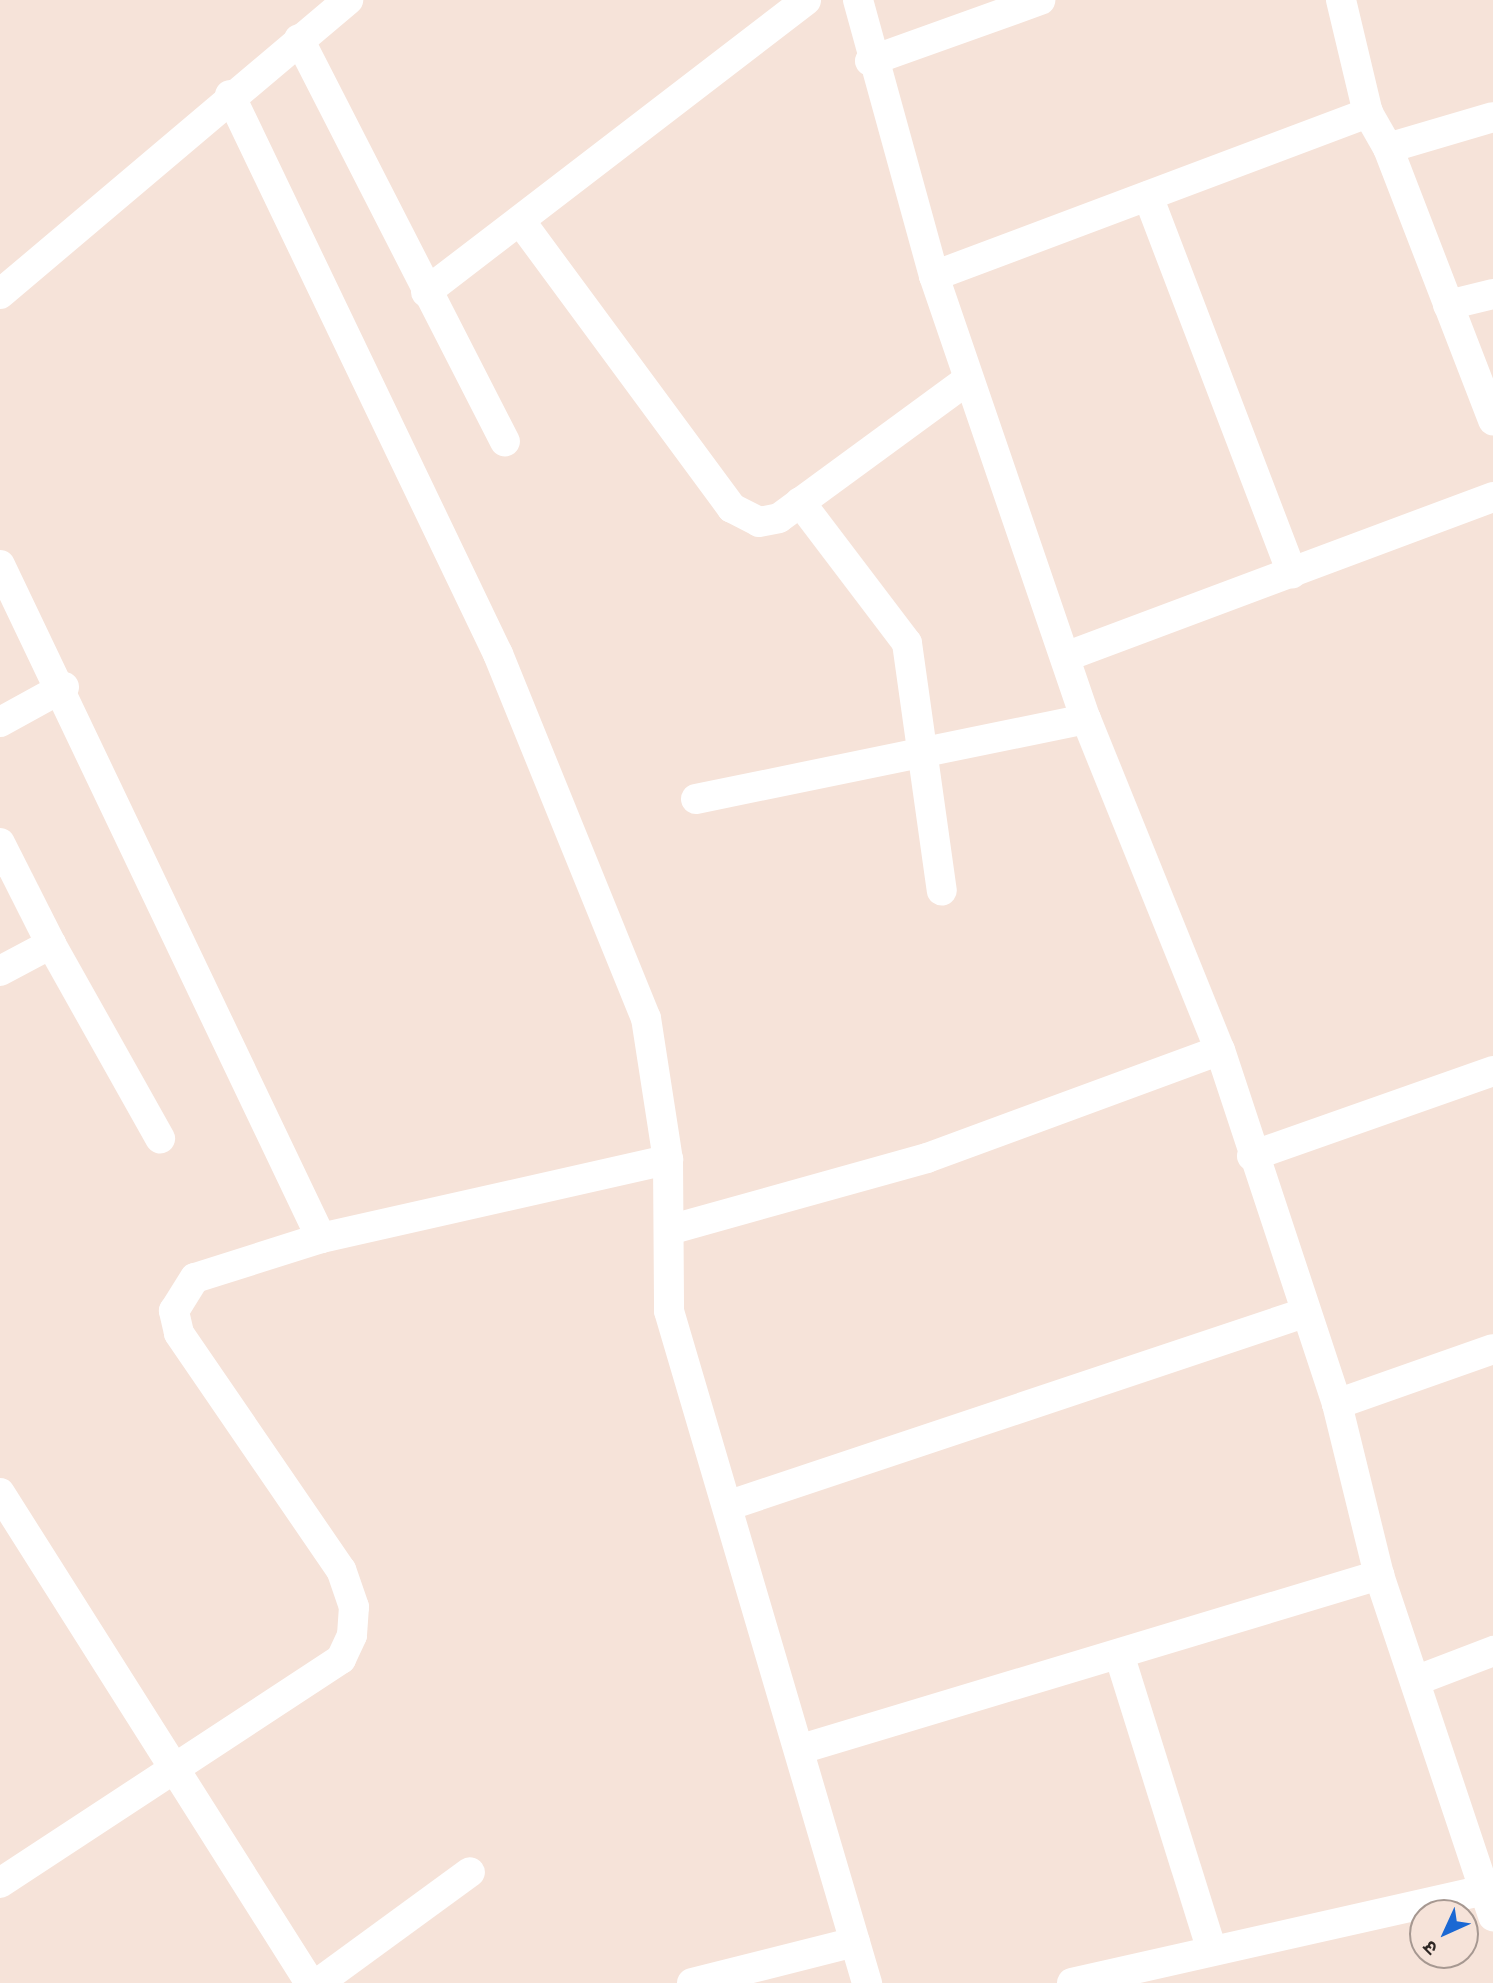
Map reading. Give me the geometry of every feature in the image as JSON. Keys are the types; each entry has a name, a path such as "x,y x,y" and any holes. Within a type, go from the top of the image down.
{"street":[{"path":"0,294 230,95 348,0"},
{"path":"426,292 521,222 806,0"},
{"path":"858,0 870,61 934,276 1086,719 1220,1050 1251,1156 1337,1404 1379,1575 1489,1903 1212,1951 1072,1983"},
{"path":"870,61 1040,0"},
{"path":"1341,0 1368,113 1388,148 1493,420"},
{"path":"299,39 426,292 505,441"},
{"path":"230,95 498,654 603,899 646,1018 668,1160 669,1311 730,1505 867,1983"},
{"path":"934,276 1368,113"},
{"path":"1388,148 1493,117"},
{"path":"1148,196 1292,573"},
{"path":"521,222 732,508 759,522 800,502 969,379"},
{"path":"1448,305 1493,293"},
{"path":"1065,657 1493,497"},
{"path":"800,502 907,643 925,752 942,891"},
{"path":"0,565 64,687 321,1238"},
{"path":"0,722 64,687"},
{"path":"696,799 1086,719"},
{"path":"0,843 51,944 160,1138"},
{"path":"0,971 51,944"},
{"path":"669,1230 927,1158 1220,1050"},
{"path":"1251,1156 1493,1071"},
{"path":"0,1883 180,1769 341,1659 352,1635 354,1607 341,1570 179,1332 174,1311 195,1278 321,1238 668,1160"},
{"path":"730,1505 1304,1313"},
{"path":"1337,1404 1493,1349"},
{"path":"0,1493 180,1769 310,1983"},
{"path":"801,1749 1379,1575"},
{"path":"1415,1681 1493,1651"},
{"path":"1119,1654 1212,1951"},
{"path":"1462,1820 1493,1841"},
{"path":"318,1983 470,1872"},
{"path":"692,1983 855,1942"}]}
